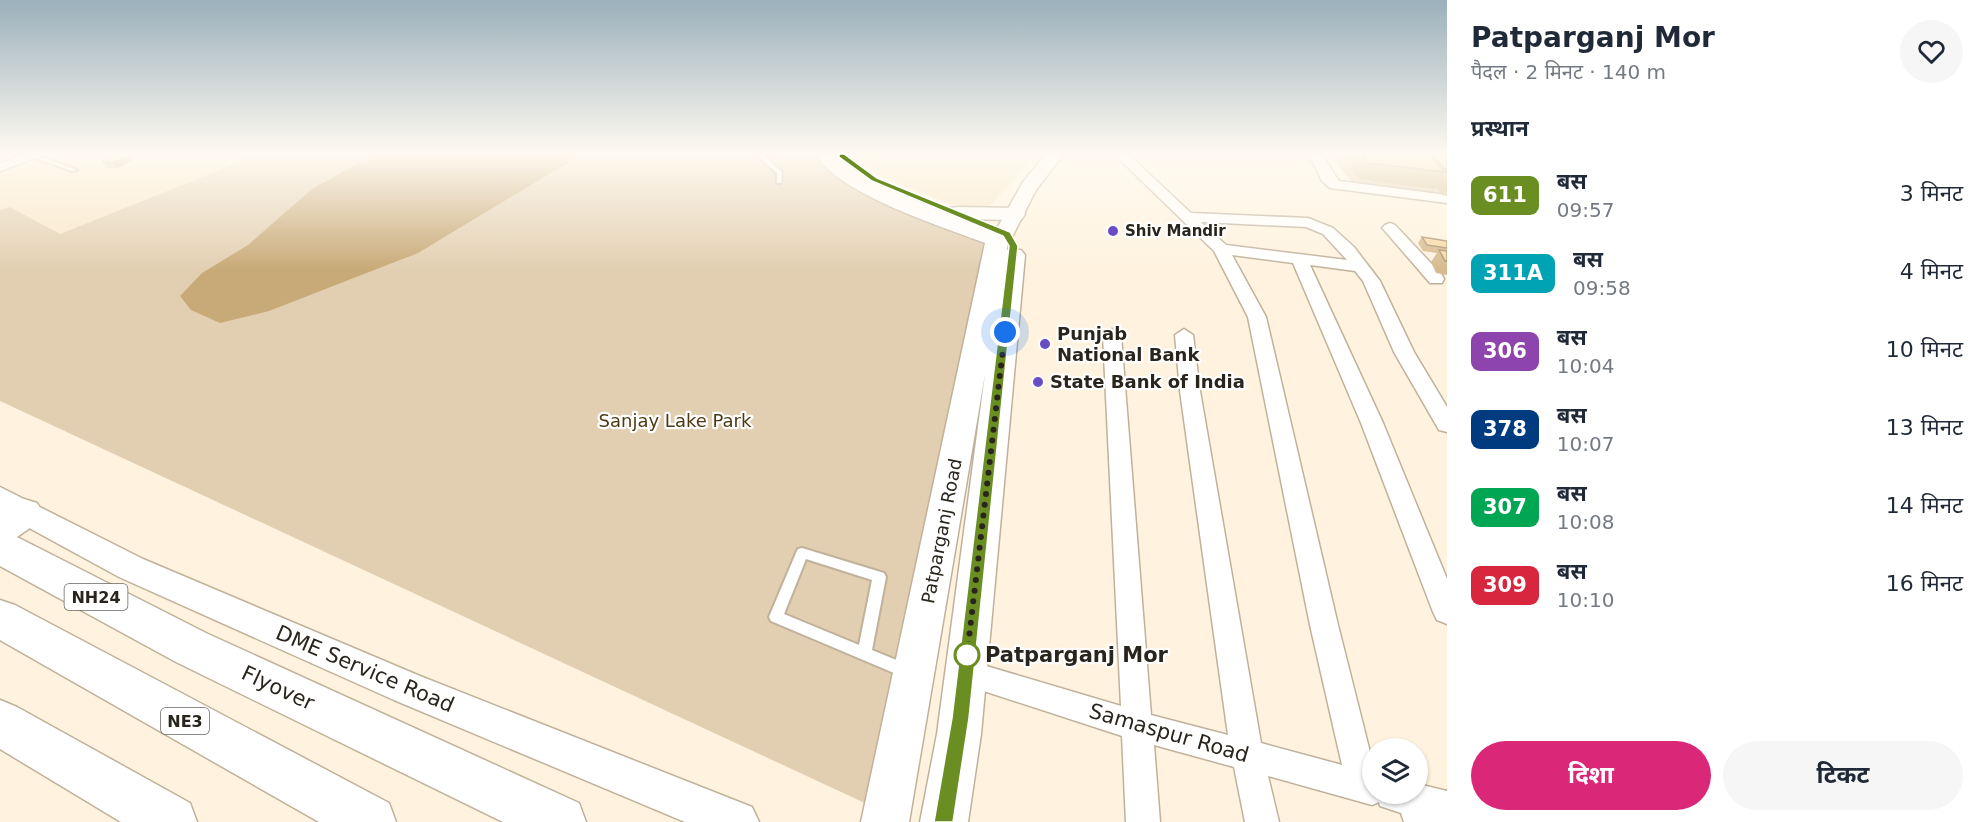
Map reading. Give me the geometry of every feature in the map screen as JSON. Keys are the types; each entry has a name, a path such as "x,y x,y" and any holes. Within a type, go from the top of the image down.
{"highway":[{"name":"Flyover","path":"0,547 192,648 560,822"},
{"name":"NE3","path":"0,618 370,822"},
{"path":"0,723 171,822"}],"main road":[{"path":"894,193 1006,229"},
{"path":"909,193 1006,229"},
{"name":"Patparganj Road","path":"944,822 966,673 1013,262 1014,246 1006,229"},
{"name":"Patparganj Road","path":"885,822 1006,229"}],"street":[{"path":"1006,229 1026,193"},
{"path":"1161,193 1221,249 1257,317 1324,625 1369,738"},
{"path":"1402,193 1447,199"},
{"path":"1186,217 1318,226 1328,231 1362,267 1371,281 1404,352 1447,425"},
{"path":"1390,228 1436,279"},
{"path":"1221,249 1362,267"},
{"path":"1416,257 1437,260"},
{"path":"1299,259 1372,423 1447,612"},
{"path":"1112,335 1135,725 1143,822"},
{"path":"1184,335 1192,402 1247,756 1262,822"},
{"name":"DME Service Road","path":"8,513 407,688 737,822"},
{"name":"Samaspur Road","path":"966,673 1135,725 1362,789"},
{"name":"Samaspur Road","path":"1425,804 1447,808"}],"lane":[{"path":"865,652 879,578 802,553 776,617 865,652 914,676"}],"shaded area":[{"path":"0,193 162,193 60,234 10,207 0,210"},
{"path":"307,193 517,193 418,253 269,311 220,323 191,310 180,296 202,273 248,245"},
{"path":"924,193 1001,193 985,211 948,203"}],"green space":[{"name":"Sanjay Lake Park","path":"161,193 865,193 918,217 987,243 869,805 0,401 0,210 10,207 60,234"}],"building":[{"path":"1422,237 1447,241 1447,248 1427,245"},
{"path":"1439,250 1447,251 1447,261 1445,261"}],"bus line":[{"name":"611","path":"909,193 1006,234 1014,246 961,718 944,822"}],"place":[{"name":"Shiv Mandir","path":"1113,231"},
{"name":"Punjab National Bank","path":"1045,344"},
{"name":"State Bank of India","path":"1038,382"},
{"name":"Patparganj Mor","path":"967,655"}],"route":[{"path":"967,655 967,657 1005,332"}]}
